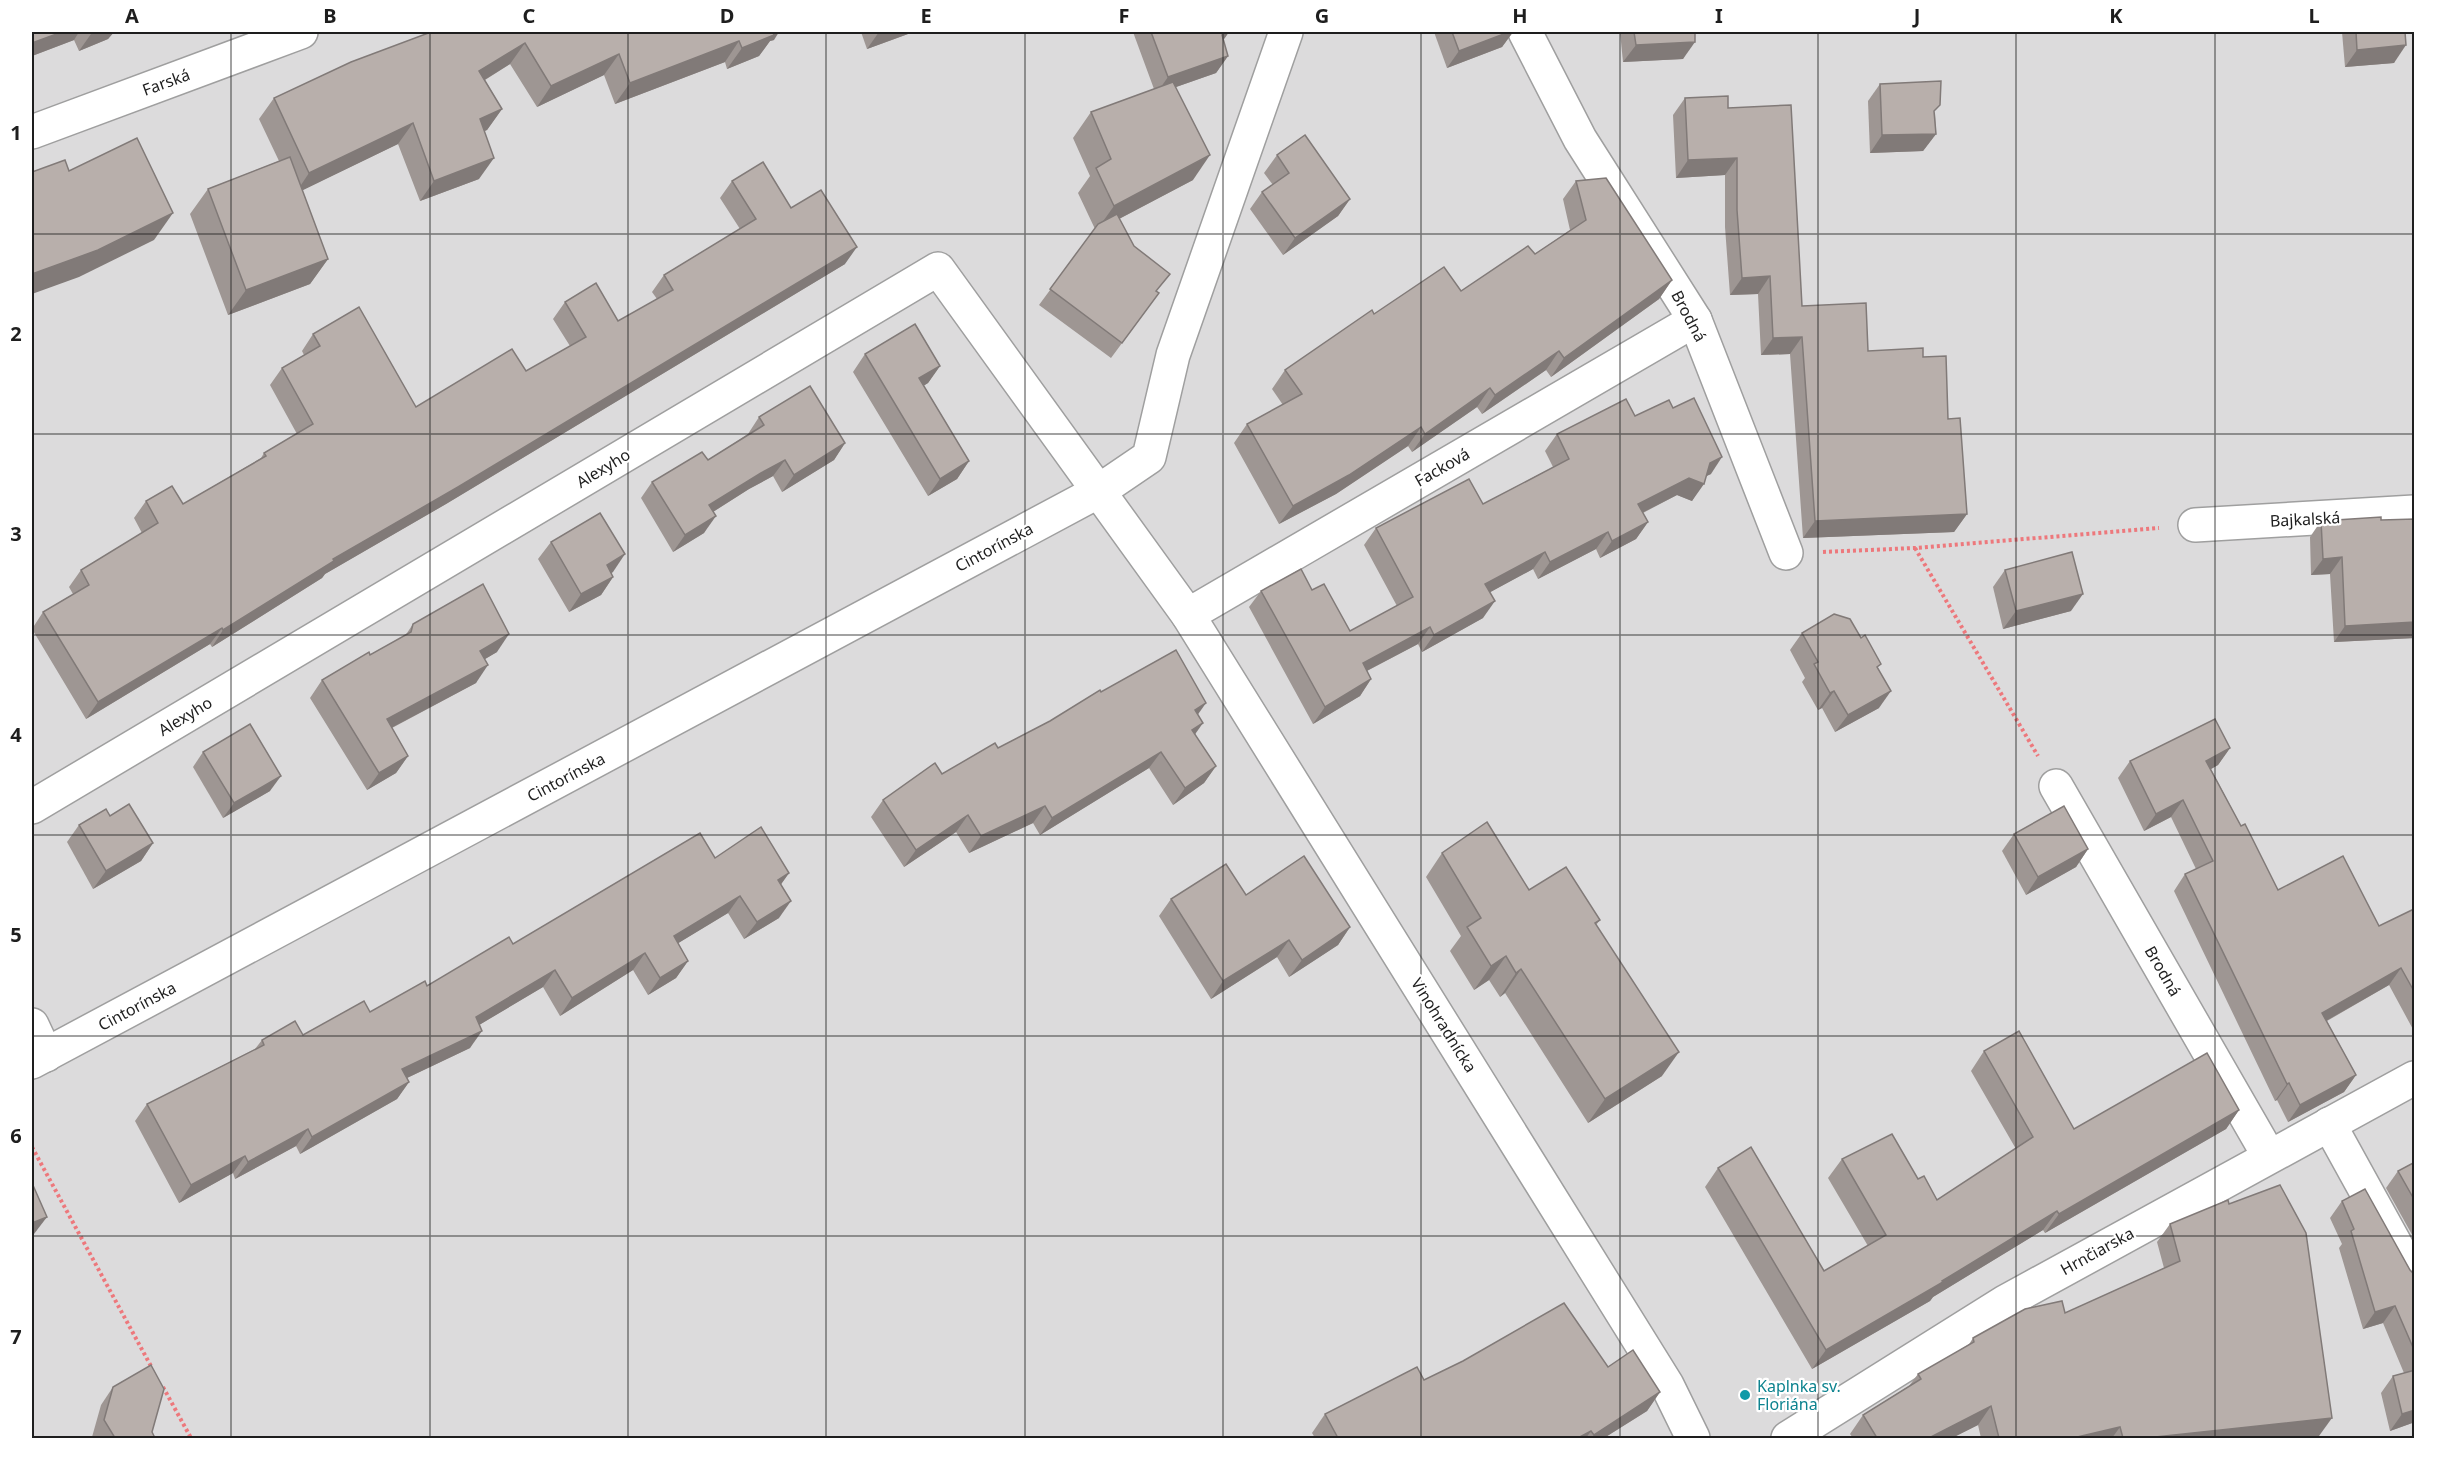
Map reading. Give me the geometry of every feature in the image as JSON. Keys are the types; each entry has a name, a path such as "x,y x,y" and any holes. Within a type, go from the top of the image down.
{"street":[{"name":"Farská","path":"32,132 301,32"},
{"path":"1099,491 1149,458 1173,355 1287,32"},
{"name":"Brodná","path":"1525,32 1580,140 1695,320 1786,553"},
{"name":"Alexyho","path":"32,807 938,269 1099,491"},
{"name":"Facková","path":"1188,615 1695,320"},
{"name":"Vinohradnícka","path":"1099,491 1188,615 1667,1385 1693,1438"},
{"name":"Cintorínska","path":"39,1059 1099,491"},
{"name":"Bajkalská","path":"2195,525 2415,512"},
{"name":"Brodná","path":"2056,786 2269,1156"},
{"path":"32,1025 39,1059"},
{"name":"Hrnčiarska","path":"1788,1438 2005,1302 2415,1078"},
{"path":"2329,1124 2415,1278"}],"path":[{"path":"1786,553 1915,548 2195,525"},
{"path":"1915,548 2056,786"},
{"path":"32,1147 156,1376"},
{"path":"162,1386 191,1438"}],"shaded area":[{"path":"32,32 2414,32 2414,1438 32,1438"}],"building":[{"path":"32,32 62,32 32,43"},
{"path":"431,32 773,32 774,35 742,48 739,41 630,83 619,54 551,86 525,43 479,71 502,109 480,119 494,158 434,181 413,123 309,173 274,98 351,62"},
{"path":"1151,32 1229,32 1222,35 1228,56 1168,77"},
{"path":"1452,32 1509,32 1459,51"},
{"path":"1634,32 1695,32 1695,42 1636,45"},
{"path":"2356,32 2405,32 2406,45 2357,50"},
{"path":"1941,81 1940,105 1934,111 1936,134 1882,135 1880,84"},
{"path":"1173,82 1210,155 1114,206 1096,168 1111,159 1091,112"},
{"path":"1728,96 1728,108 1791,105 1802,306 1866,303 1868,351 1923,348 1923,357 1946,356 1948,419 1960,418 1967,514 1815,521 1802,337 1773,338 1770,276 1742,278 1737,210 1737,158 1688,160 1685,98"},
{"path":"1305,135 1350,199 1295,238 1262,192 1289,173 1277,155"},
{"path":"137,138 173,213 98,250 32,274 32,172 65,160 69,171"},
{"path":"290,157 328,259 246,290 208,189"},
{"path":"763,162 791,208 821,190 857,247 458,487 333,559 334,561 223,630 222,628 98,702 43,612 89,585 81,570 158,523 146,501 172,486 183,504 266,456 264,453 313,424 282,368 320,346 313,334 359,307 416,407 512,349 526,371 586,337 565,302 596,283 618,321 673,290 664,275 756,219 732,181"},
{"path":"1606,178 1672,280 1564,358 1559,351 1495,395 1490,388 1425,434 1421,427 1349,475 1293,506 1247,424 1302,394 1285,370 1372,310 1374,314 1444,267 1461,291 1528,246 1535,254 1586,220 1576,181"},
{"path":"1117,214 1134,246 1170,274 1156,291 1159,293 1122,343 1050,289 1098,224"},
{"path":"915,324 940,366 919,378 969,461 940,479 865,354"},
{"path":"810,386 845,443 794,475 785,460 761,473 709,505 716,516 685,535 652,482 702,452 708,460 764,425 759,417"},
{"path":"1694,398 1722,457 1710,463 1704,484 1689,478 1638,504 1648,522 1612,541 1608,532 1550,562 1545,552 1485,584 1495,601 1434,635 1430,627 1363,663 1371,679 1325,707 1261,591 1301,569 1312,590 1324,584 1350,631 1413,597 1376,528 1469,479 1483,504 1569,459 1557,434 1626,399 1635,416 1669,400 1673,408"},
{"path":"600,513 625,554 607,565 613,577 581,594 551,542"},
{"path":"2381,517 2381,520 2415,519 2415,622 2345,626 2342,557 2323,559 2321,521"},
{"path":"2072,552 2083,594 2016,611 2005,570"},
{"path":"483,584 509,634 480,651 488,665 387,719 408,756 379,773 322,680 369,652 370,655 411,632 413,624"},
{"path":"1834,614 1850,619 1861,638 1865,635 1881,664 1877,667 1891,691 1848,715 1834,691 1830,693 1814,664 1818,662 1802,633"},
{"path":"1176,650 1206,703 1195,710 1203,723 1192,730 1216,766 1185,788 1161,752 1052,818 1045,806 981,836 968,815 916,850 883,800 935,763 942,774 995,743 998,748"},
{"path":"2215,719 2230,748 2206,761 2241,826 2245,824 2278,890 2343,856 2379,926 2415,910 2415,993 2401,968 2322,1013 2356,1075 2300,1105 2289,1083 2287,1084 2185,874 2213,861 2183,800 2156,814 2130,761"},
{"path":"250,724 281,776 234,803 203,752"},
{"path":"129,804 153,843 106,871 79,825 106,809 110,816"},
{"path":"2064,806 2088,849 2038,877 2014,834"},
{"path":"1487,822 1529,890 1566,867 1600,920 1595,923 1679,1052 1605,1099 1521,969 1516,973 1506,956 1491,966 1467,927 1481,918 1442,853"},
{"path":"761,827 789,873 778,880 791,901 757,922 740,896 674,936 688,961 660,978 645,953 572,998 555,970 476,1017 482,1031 402,1069 409,1082 312,1137 308,1129 248,1162 245,1156 191,1185 147,1104 264,1045 262,1040 295,1021 303,1035 364,1001 370,1012 425,981 427,986 509,937 513,944 700,833 715,858"},
{"path":"1304,856 1350,927 1302,960 1289,940 1223,981 1171,899 1226,864 1246,895"},
{"path":"2019,1031 2074,1129 2207,1053 2239,1110 2059,1214 2057,1211 1943,1282 1826,1350 1718,1168 1751,1147 1824,1271 1886,1235 1842,1159 1892,1134 1918,1179 1924,1176 1937,1200 2033,1137 1984,1051"},
{"path":"2415,1162 2415,1201 2398,1171"},
{"path":"32,1183 47,1217 32,1223"},
{"path":"2280,1185 2306,1233 2332,1418 2146,1438 2123,1438 2120,1427 2073,1438 1999,1438 1991,1406 1929,1438 1877,1438 1863,1415 1921,1379 1918,1374 1974,1342 1973,1338 2025,1309 2062,1301 2065,1313 2180,1261 2170,1224 2228,1200 2229,1204"},
{"path":"2365,1189 2410,1270 2415,1275 2415,1352 2395,1306 2375,1312 2351,1231 2354,1229 2342,1201"},
{"path":"1564,1303 1608,1367 1633,1350 1660,1392 1594,1435 1591,1431 1578,1438 1338,1438 1325,1414 1417,1367 1424,1380 1463,1361"},
{"path":"151,1365 164,1389 152,1432 155,1438 115,1438 104,1420 113,1387"},
{"path":"2415,1370 2415,1410 2402,1414 2393,1376"}],"place":[{"name":"Kaplnka sv. Floriána","path":"1745,1395"}]}
